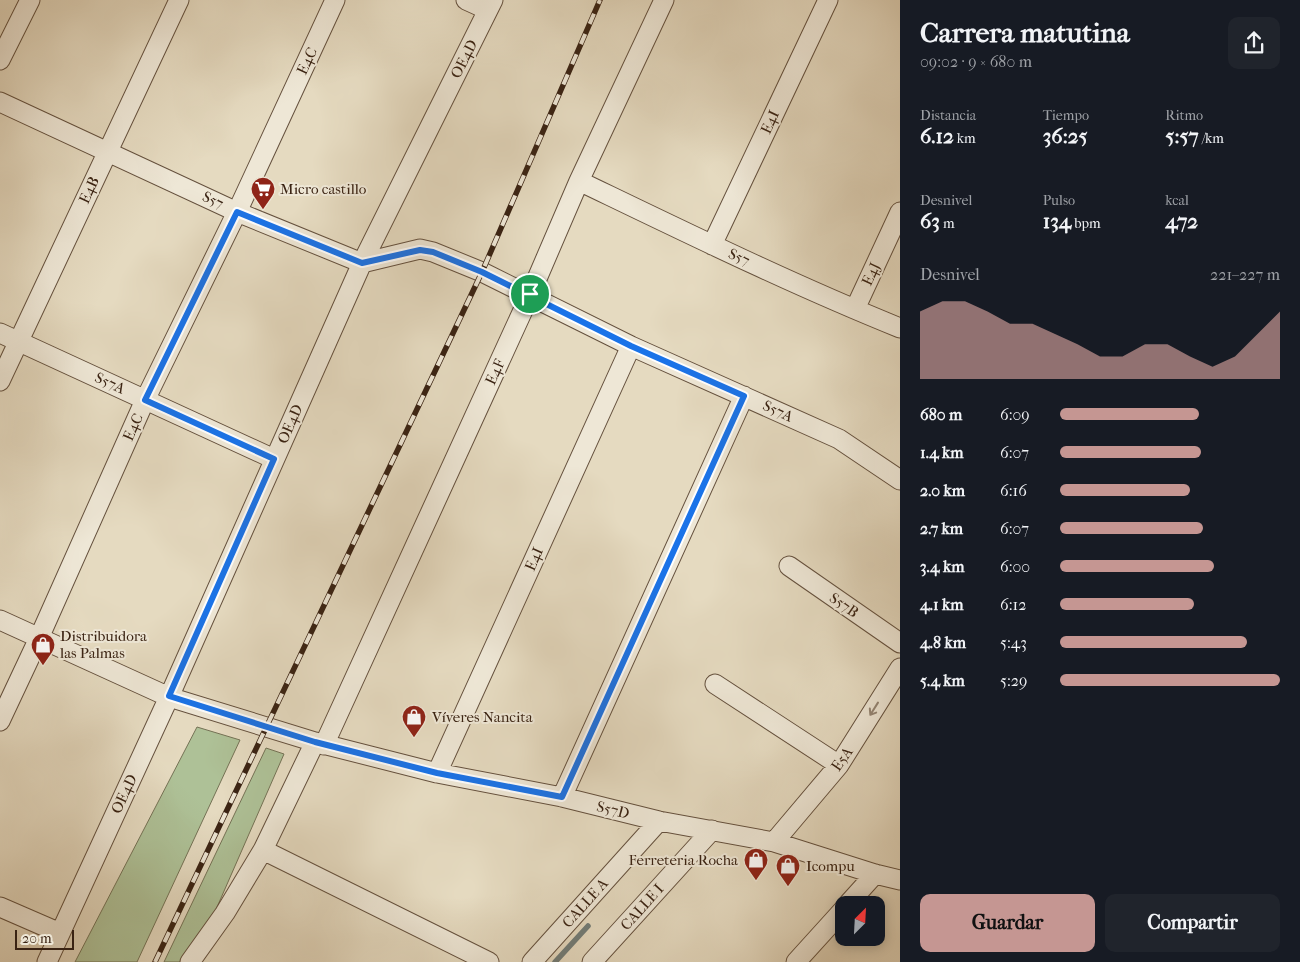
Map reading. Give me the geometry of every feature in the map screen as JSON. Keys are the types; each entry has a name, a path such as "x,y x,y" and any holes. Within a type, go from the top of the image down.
{"street":[{"path":"0,60 30,0"},
{"name":"E4B","path":"0,381 178,0"},
{"name":"E4C","path":"0,720 145,400 237,212 335,0"},
{"path":"466,0 490,5"},
{"name":"E4F","path":"190,962 225,913 320,744 530,294 664,0"},
{"name":"E4I","path":"712,245 828,0"},
{"name":"OE4D","path":"47,962 169,696 362,263 490,5"},
{"name":"S57","path":"0,102 237,212 362,263"},
{"name":"S57","path":"580,181 712,245 855,310 900,328"},
{"name":"E4J","path":"855,310 900,212"},
{"name":"S57A","path":"362,263 420,250 433,252 530,294 631,346 839,440 900,480"},
{"name":"S57A","path":"0,333 274,459"},
{"name":"E4I","path":"437,773 631,346"},
{"path":"562,797 744,396"},
{"name":"S57B","path":"789,566 900,643"},
{"name":"S57D","path":"0,620 169,696 320,744 437,773 562,797 659,821 774,842 900,880"},
{"name":"E5A","path":"774,842 839,765 900,668"},
{"path":"716,684 839,765"},
{"name":"CALLE A","path":"532,962 659,821"},
{"name":"CALLE I","path":"592,962 712,830"},
{"path":"262,850 489,962"},
{"path":"855,896 875,874"},
{"path":"0,907 60,933"},
{"path":"796,962 835,919"}],"green space":[{"path":"197,727 240,740 137,962 75,962"},
{"path":"266,748 284,754 193,962 164,962"}],"waterway":[{"path":"555,962 588,926"}],"railway":[{"path":"155,962 482,272 600,0"}],"place":[{"name":"Micro castillo","path":"263,210"},
{"name":"Distribuidora las Palmas","path":"43,666"},
{"name":"Víveres Nancita","path":"414,738"},
{"name":"Ferreteria Rocha","path":"756,881"},
{"name":"Icompu","path":"788,887"}],"route":[{"path":"237,212 362,263 420,250 433,252 530,294 631,346 744,396 562,797 437,773 315,742 169,696 274,459 145,400 237,212"}]}
